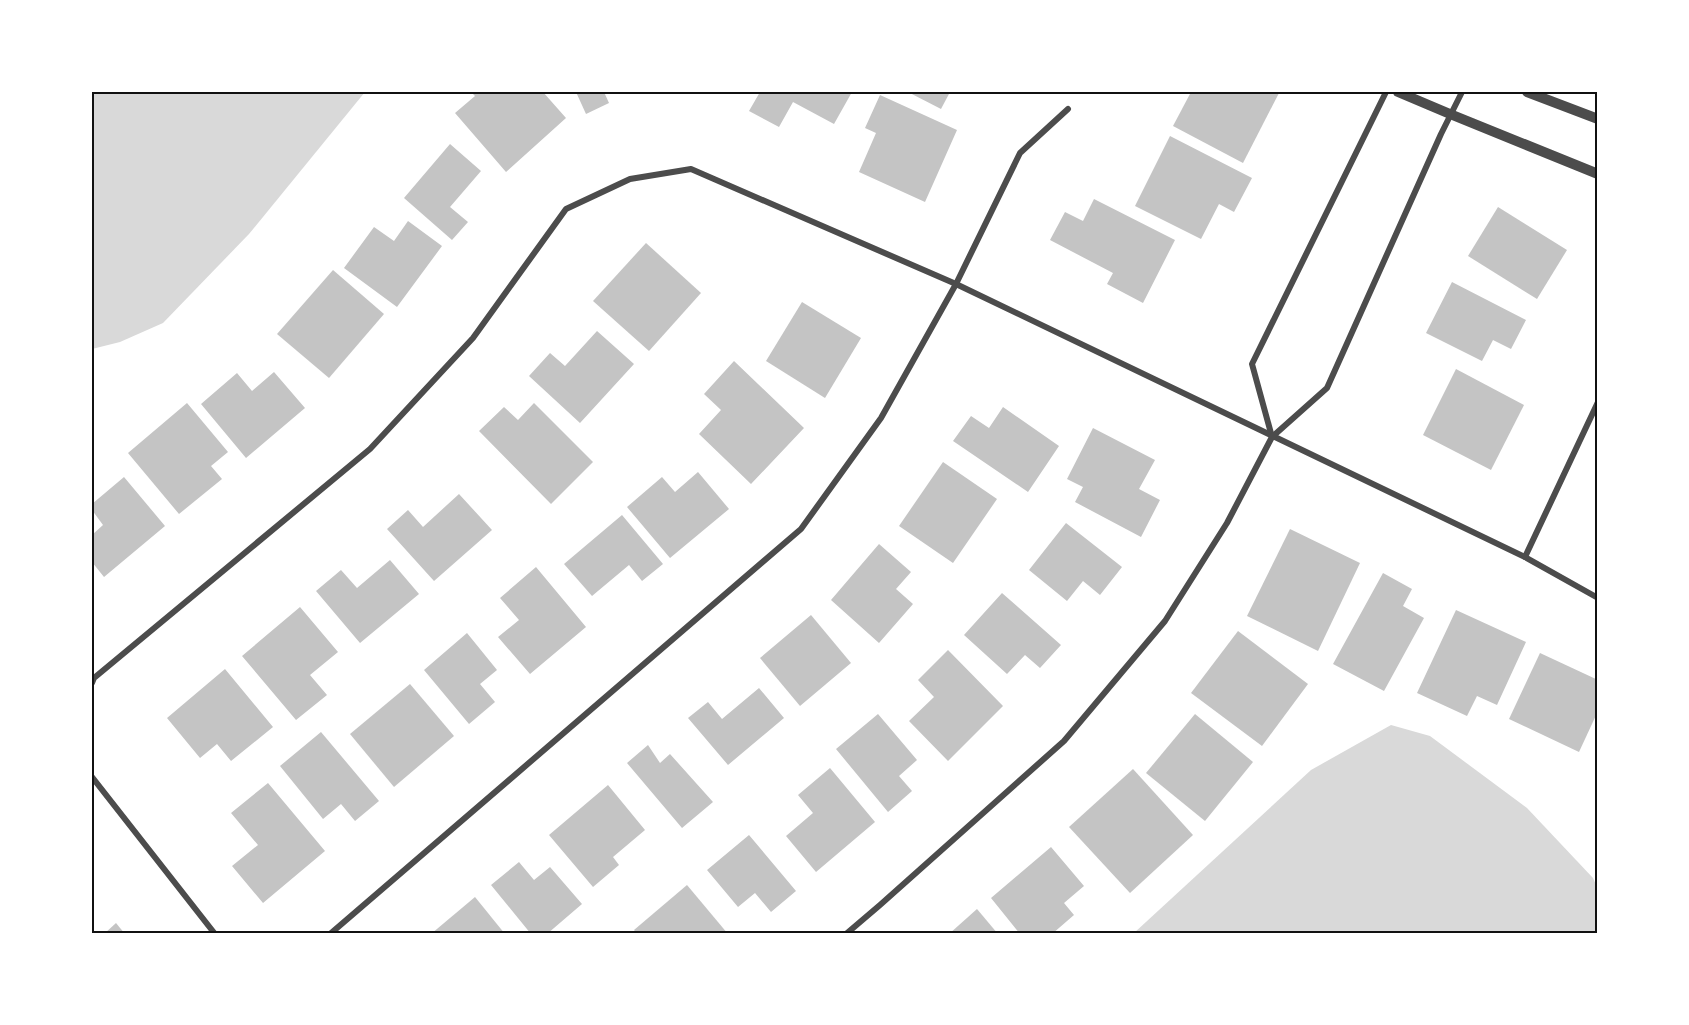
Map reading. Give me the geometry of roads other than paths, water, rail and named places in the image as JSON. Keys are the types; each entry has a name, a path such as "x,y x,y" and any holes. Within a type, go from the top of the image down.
{"street":[{"path":"1272,437 1252,364 1386,92"},
{"path":"1398,92 1598,174"},
{"path":"846,933 1064,741 1166,621 1227,522 1272,437 1327,388 1462,92"},
{"path":"1527,92 1598,119"},
{"path":"330,933 801,529 881,418 956,284 1020,153 1068,109"},
{"path":"92,679 370,449 473,338 566,210 630,179 692,169 956,284 1525,557 1598,598"},
{"path":"1525,557 1598,402"},
{"path":"92,777 215,933"}]}
